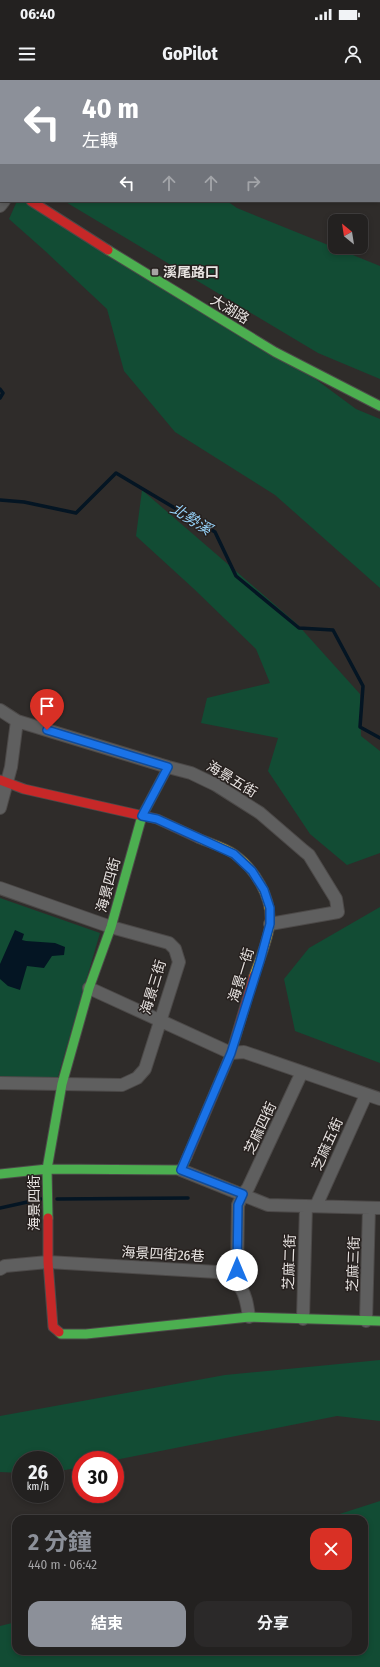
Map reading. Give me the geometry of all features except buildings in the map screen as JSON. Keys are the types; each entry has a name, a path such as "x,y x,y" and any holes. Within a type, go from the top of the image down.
{"street":[{"name":"大湖路","path":"33,202 166,286 276,352 380,406"},
{"name":"海景五街","path":"0,710 17,721 168,767 191,772 216,785 260,813 309,855 336,899 338,912 270,924"},
{"path":"0,808 4,781 17,721"},
{"name":"海景四街","path":"168,767 142,816 111,927 89,988 62,1084 47,1169 48,1262 53,1327 61,1334 86,1334 249,1317 380,1321"},
{"name":"海景一街","path":"4,781 24,789 157,819 234,854 252,871 264,890 270,908 270,924 260,961 231,1053 181,1170"},
{"name":"海景三街","path":"0,888 111,927 169,943 175,949 179,962 144,1069 137,1078 122,1085 0,1083"},
{"path":"89,988 231,1053 244,1052 380,1099"},
{"name":"芝麻四街","path":"233,1280 237,1270 238,1205 243,1194 248,1188 302,1072"},
{"name":"芝麻五街","path":"311,1206 366,1095"},
{"path":"0,1174 47,1169 181,1170 268,1205 375,1208"},
{"name":"芝麻二街","path":"303,1319 311,1206"},
{"name":"芝麻三街","path":"366,1320 375,1208"},
{"name":"海景四街26巷","path":"0,1269 5,1266 48,1262 217,1272 233,1280 242,1289 246,1298 249,1317"}],"green space":[{"path":"17,202 25,202 314,378 356,409 380,419 380,588 275,495 175,432 124,371 107,309 9,219"},
{"path":"66,202 228,202 237,208 328,245 328,254 350,254 380,266 380,379 318,353"},
{"path":"142,490 297,624 360,694 361,736 380,751 380,853 347,865 310,834 268,771 278,738 201,723 207,698 270,683 256,649 136,536"},
{"path":"0,898 100,933 57,1080 0,1077"},
{"path":"380,907 380,1063 295,1031 284,979 309,948"},
{"path":"380,1360 380,1421 337,1416 124,1458 124,1451 72,1451 72,1469 64,1470 64,1451 12,1451 12,1473 0,1472 0,1416 225,1375"},
{"path":"380,1501 380,1667 0,1667 0,1626 12,1623 12,1655 368,1655 368,1515 336,1515"}],"water":[{"path":"15,930 24,934 22,940 55,943 65,947 64,955 52,956 44,968 27,966 20,990 8,986 0,979 0,964"}],"waterway":[{"name":"北勢溪","path":"0,389 3,393 0,398"},
{"name":"北勢溪","path":"0,500 24,502 76,513 116,473 215,532 236,576 299,628 333,630 363,686 360,727 380,738"},
{"path":"57,1199 188,1198"},
{"path":"0,1208 41,1199"}],"traffic: fast":[{"path":"108,250 275,352 380,406"},
{"path":"48,1218 47,1169 62,1084 89,988 111,927 142,816 168,767"},
{"path":"0,1174 47,1169 181,1170 187,1157"},
{"path":"59,1332 61,1334 86,1334 249,1317 380,1321"}],"traffic: slow":[{"path":"198,838 226,849 234,854 249,867 261,884 268,903 270,923 266,942 254,976"}],"traffic: jam":[{"path":"33,202 108,250"},
{"path":"0,780 24,789 157,819 198,838"},
{"path":"187,1157 231,1053 254,976"},
{"path":"48,1218 48,1262 53,1327 59,1332"}],"place":[{"name":"溪尾路口","path":"155,272"}],"route":[{"path":"47,730 168,767 142,816 157,819 234,854 252,871 264,890 270,908 270,924 260,961 231,1053 181,1170 243,1194 238,1205 237,1270"}]}
